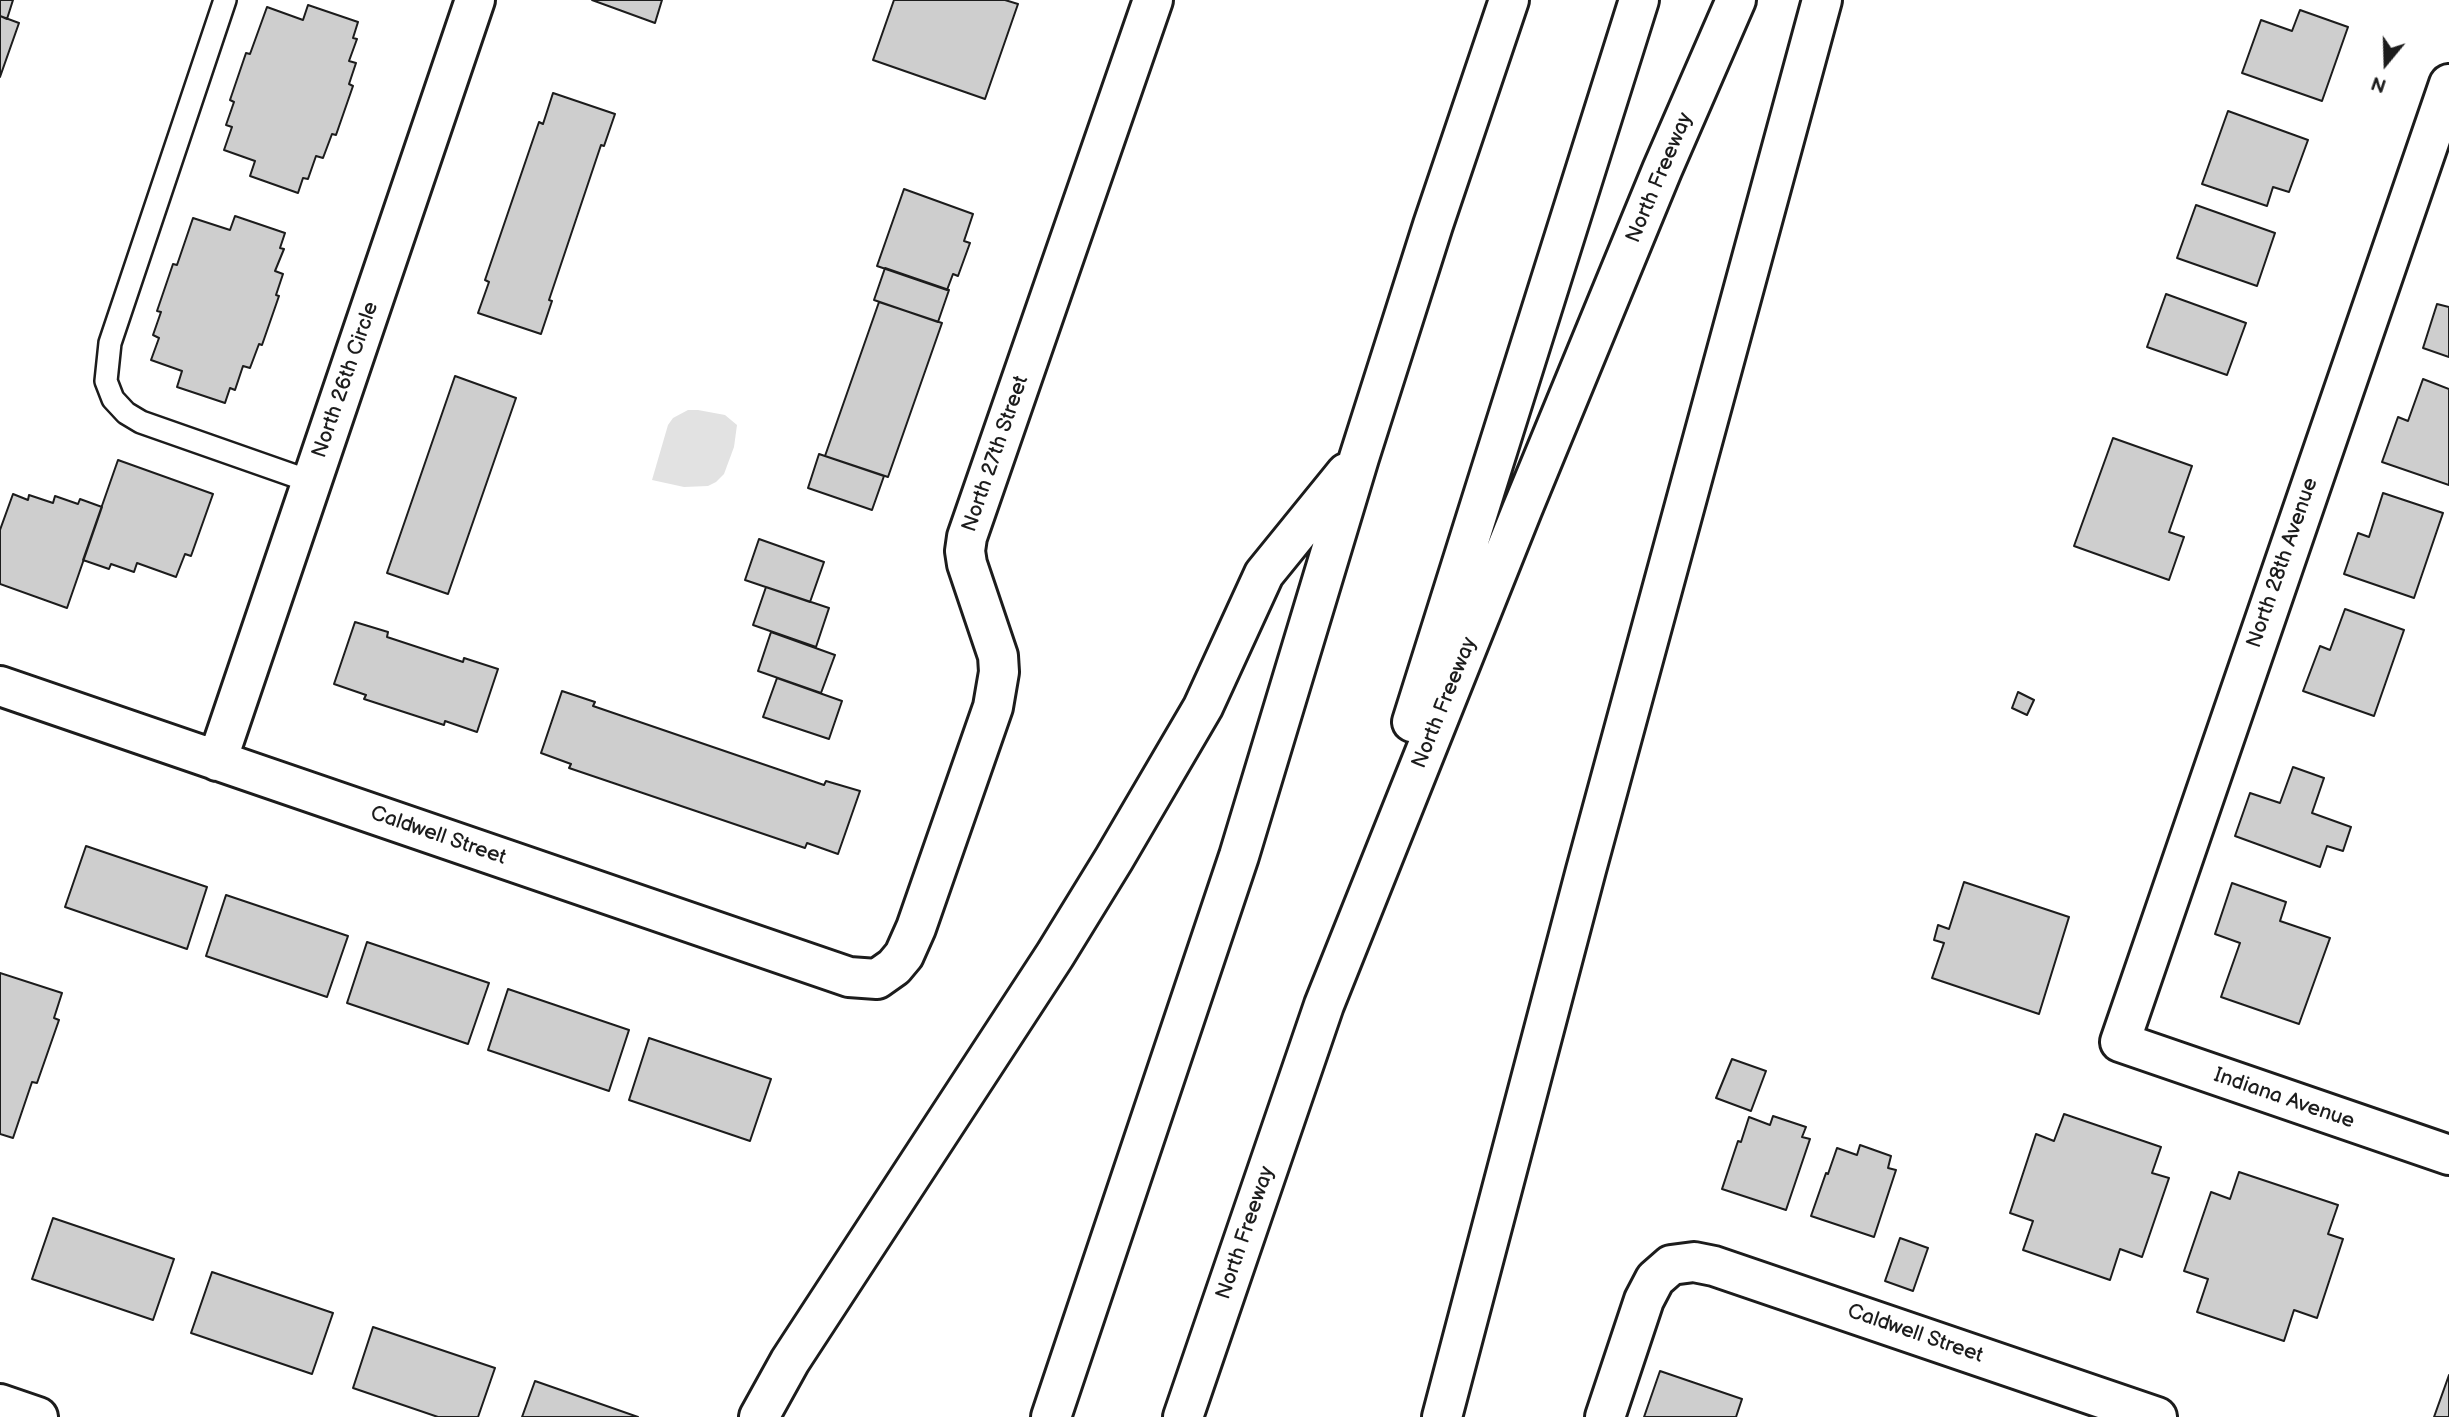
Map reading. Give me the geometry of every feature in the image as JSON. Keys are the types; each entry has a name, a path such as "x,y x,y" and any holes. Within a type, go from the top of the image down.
{"main road":[{"name":"North 27th Street","path":"877,979 894,967 904,955 916,928 993,707 999,672 998,656 967,564 967,537 1153,0"},
{"path":"1051,1417 1239,856 1359,458 1433,225 1509,0"},
{"path":"1324,1005 1639,0"},
{"name":"North Freeway","path":"1183,1417 1324,1005 1522,510 1662,170 1736,0"},
{"path":"1442,1417 1822,0"},
{"name":"North 26th Circle","path":"217,761 312,482 466,2"},
{"name":"North 28th Avenue","path":"2120,1042 2449,84"},
{"path":"759,1417 790,1361 1048,966 1121,848 1202,707 1264,574 1359,458"},
{"name":"Caldwell Street","path":"0,686 849,977 877,979"},
{"name":"Indiana Avenue","path":"2120,1042 2449,1155"},
{"name":"Caldwell Street","path":"1605,1417 1644,1300 1655,1279 1671,1265 1694,1262 1714,1266 2157,1417"},
{"path":"0,1404 38,1417"}],"lane":[{"path":"225,0 110,343 106,382 113,399 126,413 141,422 312,482"}],"shaded area":[{"path":"688,410 725,415 737,425 734,447 724,474 708,486 684,487 652,480 668,425 673,418"}],"building":[{"path":"0,0 13,0 7,19 0,16"},
{"path":"592,0 662,0 655,23"},
{"path":"894,0 1005,0 1018,4 985,99 873,60"},
{"path":"308,5 358,22 353,38 357,39 349,61 356,63 349,84 353,86 336,135 332,134 323,158 316,156 308,179 303,178 298,193 250,176 255,161 224,150 232,127 226,125 234,102 230,100 246,53 250,54 267,7 303,20"},
{"path":"2300,10 2348,27 2322,101 2242,73 2261,20 2292,31"},
{"path":"0,16 19,23 0,77"},
{"path":"553,93 615,114 604,146 601,145 549,300 552,301 541,334 478,313 489,282 485,280 539,122 543,124"},
{"path":"2228,111 2308,140 2289,192 2273,187 2267,206 2202,184"},
{"path":"904,189 973,214 964,241 970,243 958,276 953,274 947,290 877,266"},
{"path":"2196,205 2275,233 2257,286 2177,258"},
{"path":"235,216 285,233 280,248 284,249 275,271 283,274 276,295 279,296 262,345 259,344 250,368 243,366 235,390 230,388 225,403 177,387 182,371 151,360 159,338 153,335 161,312 157,311 193,218 230,230"},
{"path":"885,268 949,290 938,322 874,300"},
{"path":"2166,294 2246,323 2227,375 2147,347"},
{"path":"879,302 942,323 888,477 825,456"},
{"path":"2437,304 2449,307 2449,357 2423,348"},
{"path":"455,376 516,398 448,594 387,573"},
{"path":"2423,379 2449,389 2449,485 2382,462 2398,417 2408,421"},
{"path":"2113,438 2192,466 2169,532 2184,537 2169,580 2074,546"},
{"path":"819,454 884,476 872,510 808,488"},
{"path":"118,460 213,494 191,556 185,554 176,577 137,563 134,572 111,564 109,569 83,560"},
{"path":"2383,493 2443,513 2414,598 2344,574 2358,533 2369,537"},
{"path":"13,494 28,500 29,495 53,503 55,496 78,504 80,499 102,507 67,608 0,584 0,530"},
{"path":"759,539 824,562 810,602 745,580"},
{"path":"766,587 829,608 816,647 753,625"},
{"path":"2345,609 2404,630 2374,716 2303,691 2320,646 2330,650"},
{"path":"355,622 388,632 387,637 463,662 464,658 498,669 477,732 445,721 444,725 364,699 366,695 334,684"},
{"path":"771,632 835,655 821,693 758,671"},
{"path":"777,678 842,701 829,739 763,717"},
{"path":"562,691 595,702 593,706 824,785 826,781 860,791 838,854 807,843 805,848 569,768 571,764 541,753"},
{"path":"2018,692 2034,700 2027,715 2012,708"},
{"path":"2293,767 2324,778 2312,813 2351,827 2343,851 2327,846 2320,867 2235,836 2250,793 2280,803"},
{"path":"86,846 207,887 187,949 65,907"},
{"path":"1964,882 2069,917 2039,1014 1932,978 1944,943 1934,940 1938,925 1949,929"},
{"path":"2232,883 2286,902 2280,921 2330,938 2299,1024 2221,997 2240,943 2215,934"},
{"path":"226,895 348,936 327,997 206,956"},
{"path":"367,942 489,983 468,1044 347,1003"},
{"path":"0,973 62,993 54,1018 59,1020 37,1083 32,1082 13,1138 0,1134"},
{"path":"508,989 629,1030 609,1091 488,1050"},
{"path":"649,1038 771,1079 750,1141 629,1100"},
{"path":"1732,1059 1766,1071 1751,1111 1716,1098"},
{"path":"2064,1114 2161,1147 2152,1173 2169,1178 2142,1257 2120,1249 2110,1280 2023,1250 2033,1221 2010,1213 2036,1134 2054,1141"},
{"path":"1773,1116 1806,1127 1802,1137 1810,1139 1786,1210 1722,1189 1749,1117 1770,1125"},
{"path":"1860,1145 1891,1156 1888,1168 1896,1170 1874,1237 1811,1216 1837,1148 1857,1155"},
{"path":"2239,1172 2338,1205 2328,1234 2343,1239 2317,1318 2294,1310 2284,1341 2197,1312 2208,1279 2184,1271 2211,1192 2230,1199"},
{"path":"53,1218 174,1259 153,1320 32,1279"},
{"path":"1900,1238 1928,1248 1913,1291 1885,1281"},
{"path":"212,1272 333,1313 312,1374 191,1333"},
{"path":"373,1327 495,1368 478,1417 438,1417 353,1388"},
{"path":"1660,1371 1742,1399 1736,1417 1644,1417"},
{"path":"2449,1375 2449,1417 2434,1417"},
{"path":"535,1381 638,1417 522,1417"}]}
